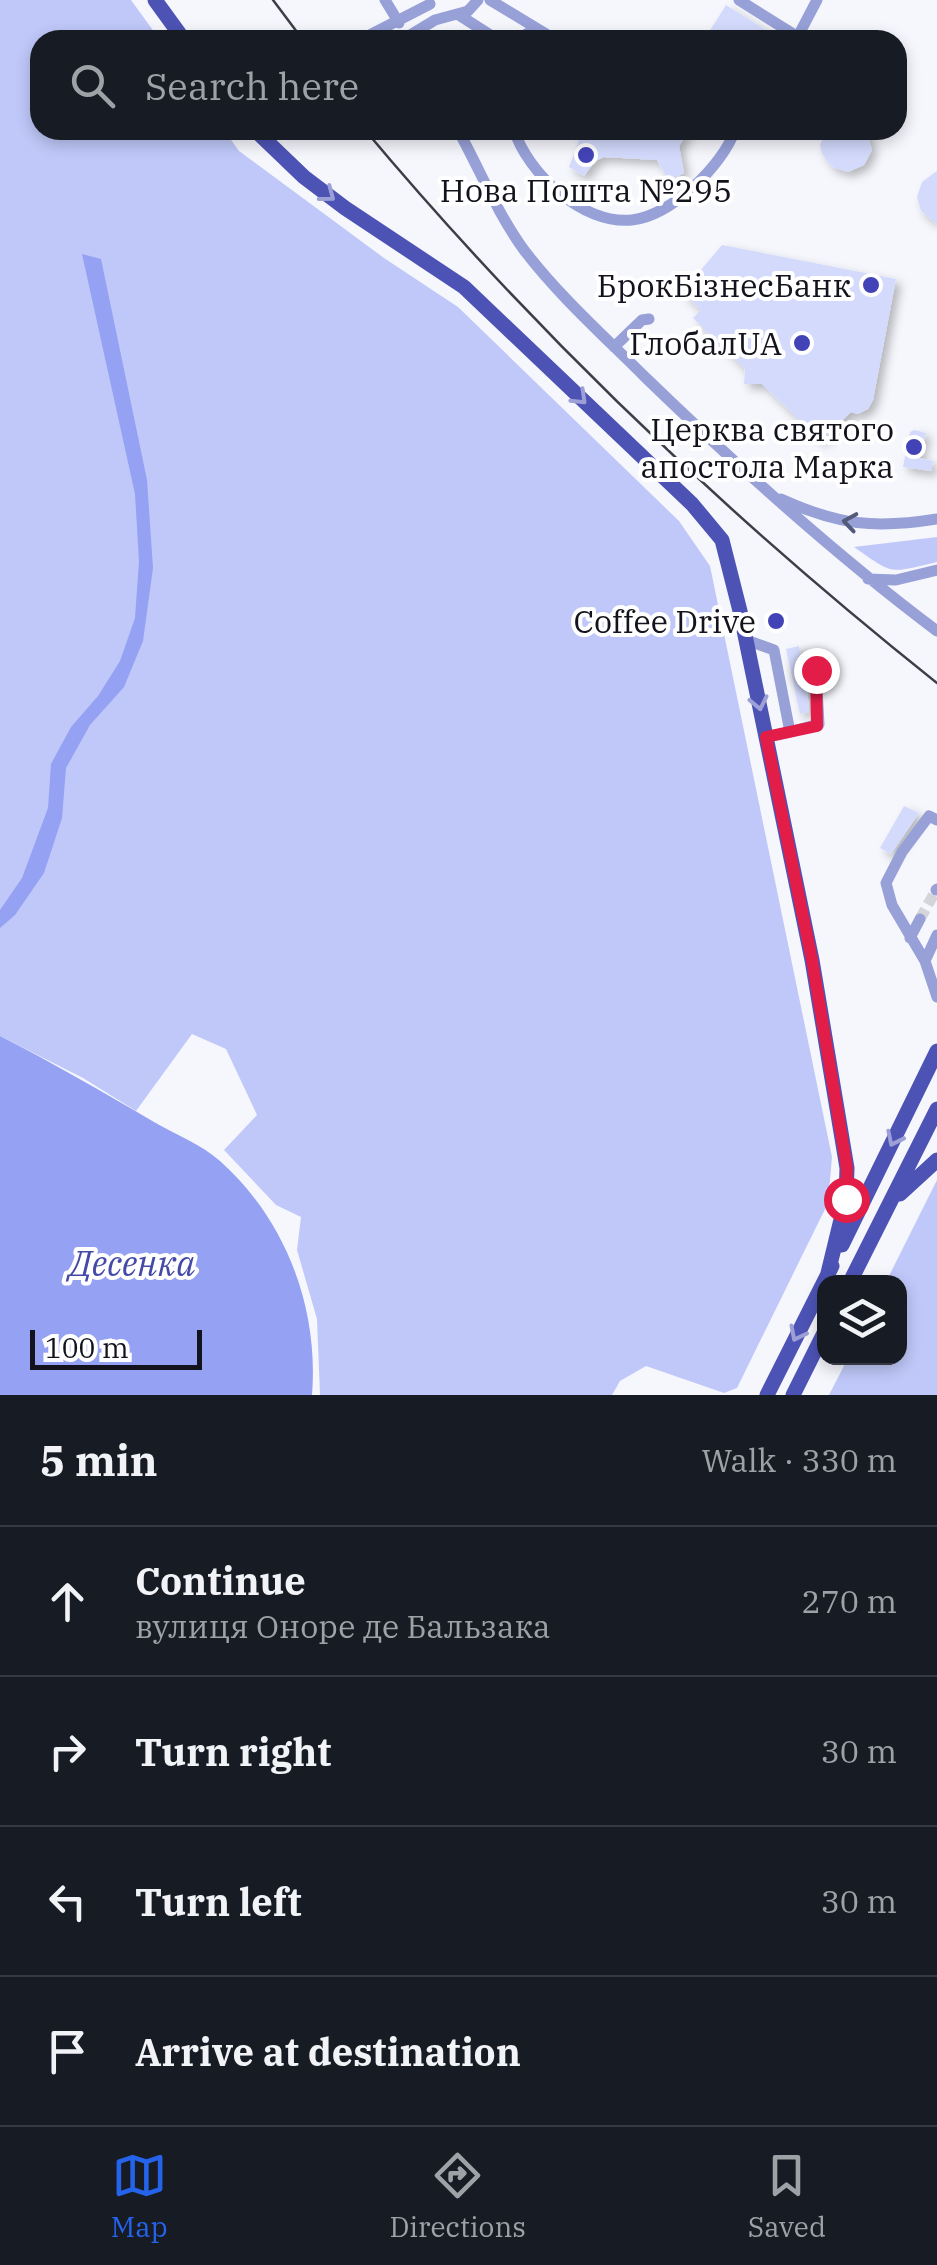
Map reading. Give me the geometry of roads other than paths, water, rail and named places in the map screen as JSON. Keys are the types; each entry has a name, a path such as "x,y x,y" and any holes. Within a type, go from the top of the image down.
{"main road":[{"path":"155,0 177,30"},
{"path":"266,140 332,198 464,287 692,504 722,540 812,960 847,1168 846,1199 828,1273"},
{"path":"767,1395 937,1051"},
{"path":"854,1275 937,1110"},
{"path":"890,1204 937,1160"},
{"path":"793,1395 817,1347"}],"street":[{"path":"385,0 403,30"},
{"path":"420,30 435,20 458,15 478,0"},
{"path":"490,0 535,29"},
{"path":"739,0 785,30"},
{"path":"801,30 817,0"},
{"path":"380,30 430,2 435,20"},
{"path":"458,15 482,30"},
{"path":"463,140 527,253 614,347 768,493 937,632"},
{"path":"519,140 529,161 559,192 608,218 633,220 684,194 719,162 730,140"},
{"path":"614,347 642,320 649,319"},
{"path":"768,493 825,518 848,523 878,526 937,518"},
{"path":"868,579 896,580 937,570"},
{"path":"746,640 774,650 790,732"},
{"path":"766,737 818,724 816,670"},
{"path":"937,820 929,816 886,882 892,905 925,961 937,996"},
{"path":"910,938 920,919"},
{"path":"925,961 937,935"}],"water":[{"path":"82,254 101,259 147,480 153,568 143,641 124,687 90,725 66,768 62,818 44,873 15,915 0,928 0,910 22,878 48,808 51,764 71,727 98,696 120,661 135,618 139,561 135,494"},
{"name":"Десенка","path":"0,1036 205,1150 243,1184 280,1238 303,1298 313,1362 312,1395 0,1395"}],"tunnel":[{"path":"920,919 936,890"}],"tram line":[{"path":"273,0 296,30"},
{"path":"374,140 497,279 637,421 784,556 937,683"}],"place":[{"name":"Нова Пошта №295","path":"586,155"},
{"name":"БрокБізнесБанк","path":"871,285"},
{"name":"ГлобалUA","path":"802,343"},
{"name":"Церква святого апостола Марка","path":"914,447"},
{"name":"Coffee Drive","path":"776,621"}]}
